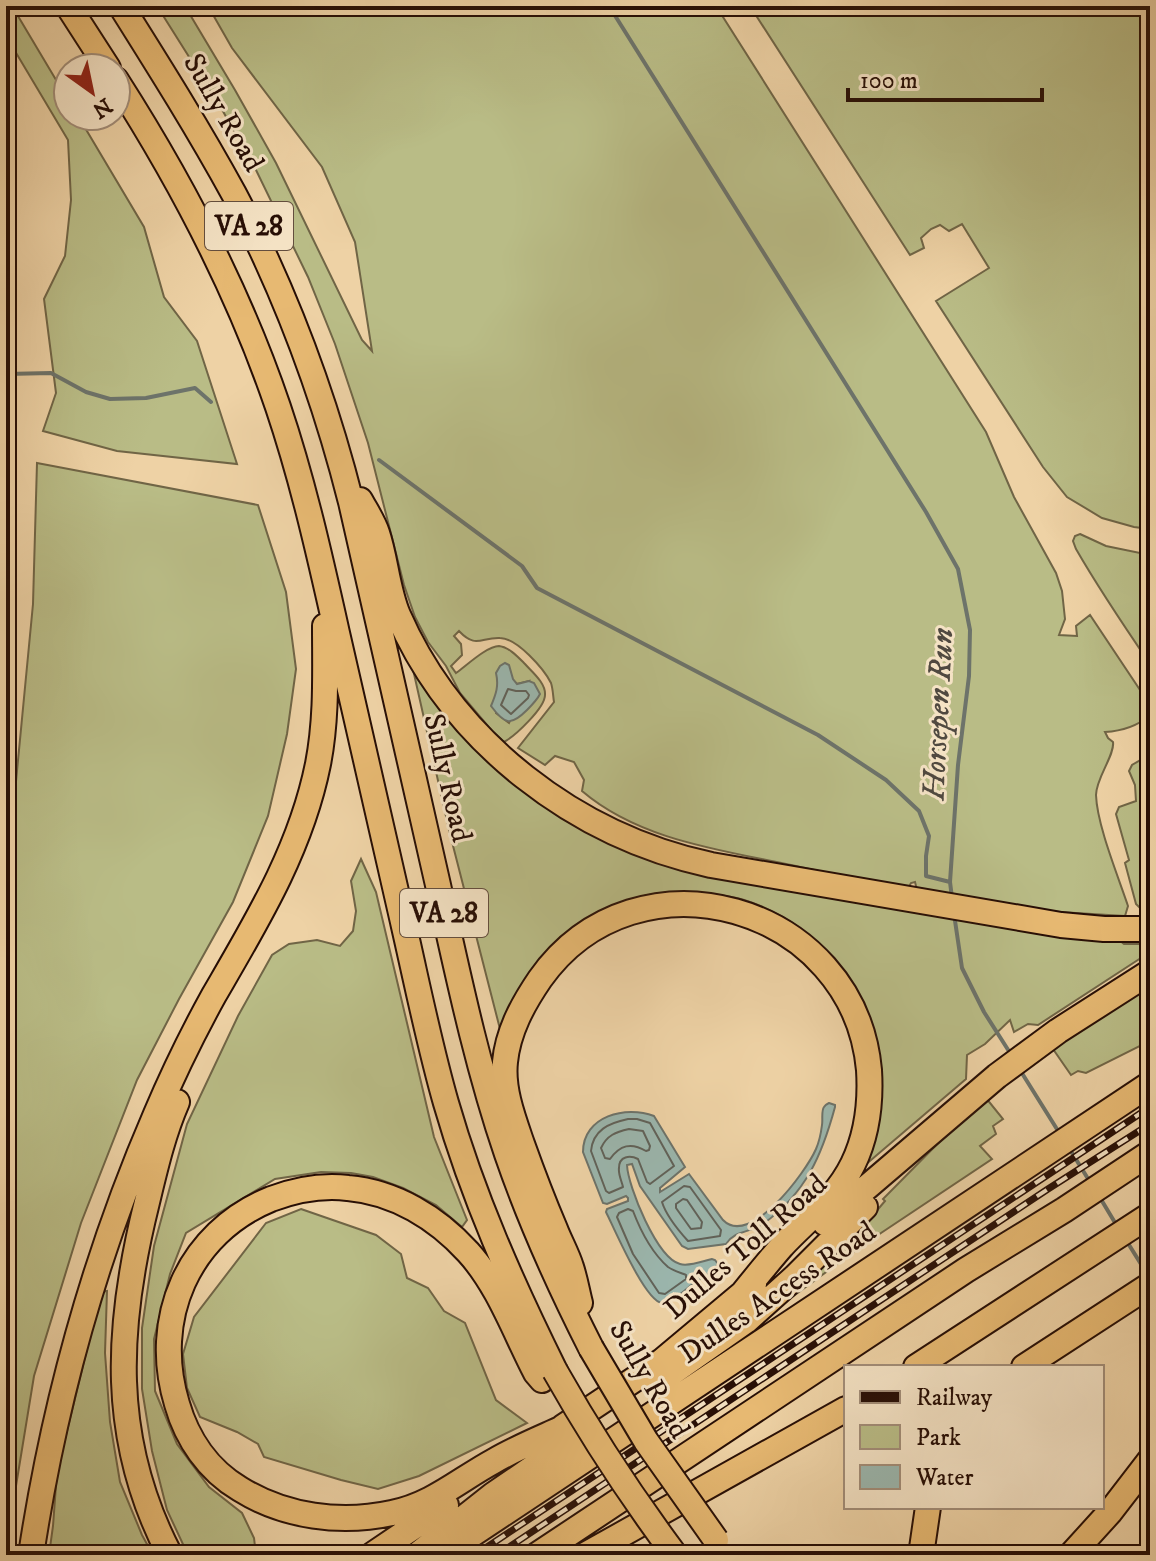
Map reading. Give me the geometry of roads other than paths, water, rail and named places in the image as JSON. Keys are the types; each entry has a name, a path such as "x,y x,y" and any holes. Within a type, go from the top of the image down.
{"highway":[{"path":"68,6 98,52"},
{"name":"Sully Road","path":"121,6 219,168 251,229 296,329 341,464 485,1083 531,1218 591,1348 654,1453 722,1547"},
{"name":"VA 28","path":"132,107 224,273 288,437 324,575 446,1104 468,1173 549,1375"},
{"path":"341,464 376,531 398,614 425,666 473,729 514,768 593,822 663,853 711,865 1082,928 1150,929"},
{"path":"170,1555 145,1499 127,1429 123,1367 132,1272 152,1178 173,1111 294,845 311,794 325,703 324,575"},
{"path":"591,1348 572,1268 542,1199 506,1090 507,1046 518,1016 553,962 594,929 640,910 685,904 716,907 747,914 777,928 799,942 828,970 844,992 862,1030 868,1062 869,1096 865,1129 853,1165 825,1204 784,1244 743,1293"},
{"path":"31,1555 65,1380 122,1196 180,1063 254,928"},
{"name":"Dulles Toll Road","path":"372,1555 662,1361 972,1096 1058,1031 1150,972"},
{"name":"Dulles Access Road","path":"441,1555 1150,1084"},
{"path":"417,1555 515,1479 746,1321 863,1209 939,1124"},
{"path":"537,1555 966,1270 1141,1159"},
{"path":"565,1427 494,1460 432,1500 408,1509 353,1518 286,1510 257,1499 234,1485 205,1459 191,1438 177,1406 169,1370 171,1319 180,1290 208,1244 233,1221 256,1206 292,1192 348,1188 379,1194 409,1206 433,1221 466,1249 491,1283 536,1373 549,1375 675,1555"},
{"path":"919,1365 1150,1215"},
{"path":"1027,1365 1150,1285"},
{"path":"585,1555 844,1410"},
{"path":"1071,1555 1110,1512 1150,1460"},
{"path":"921,1555 928,1509"}],"water":[{"path":"505,663 509,665 517,684 534,683 540,694 527,710 512,721 504,720 491,706 496,690 496,673"},
{"path":"829,1103 835,1105 830,1125 818,1157 801,1186 763,1224 734,1236 726,1244 688,1249 682,1246 640,1186 632,1164 627,1165 632,1189 645,1220 671,1259 684,1265 712,1259 718,1264 672,1300 662,1303 655,1299 639,1278 606,1212 628,1201 628,1198 603,1203 583,1152 590,1130 608,1116 619,1113 654,1116 685,1167 660,1188 660,1192 689,1174 723,1220 734,1226 748,1224 762,1216 801,1174 817,1146 823,1109"}],"waterway":[{"name":"Horsepen Run","path":"609,6 926,512 958,569 970,630 969,676 958,765 950,882 952,898"},
{"path":"6,374 51,373 86,392 110,399 146,398 195,388 211,402"},
{"path":"379,460 522,566 537,588 818,735 886,780 919,811 929,836 926,876 950,882"},
{"name":"Horsepen Run","path":"954,914 962,968 984,1012 1012,1056"},
{"name":"Horsepen Run","path":"1020,1070 1060,1134"},
{"name":"Horsepen Run","path":"1069,1148 1090,1182"},
{"name":"Horsepen Run","path":"1099,1196 1117,1226"},
{"name":"Horsepen Run","path":"1126,1240 1149,1277"}],"railway":[{"path":"475,1555 1150,1107"},
{"path":"497,1555 1150,1124"}]}
